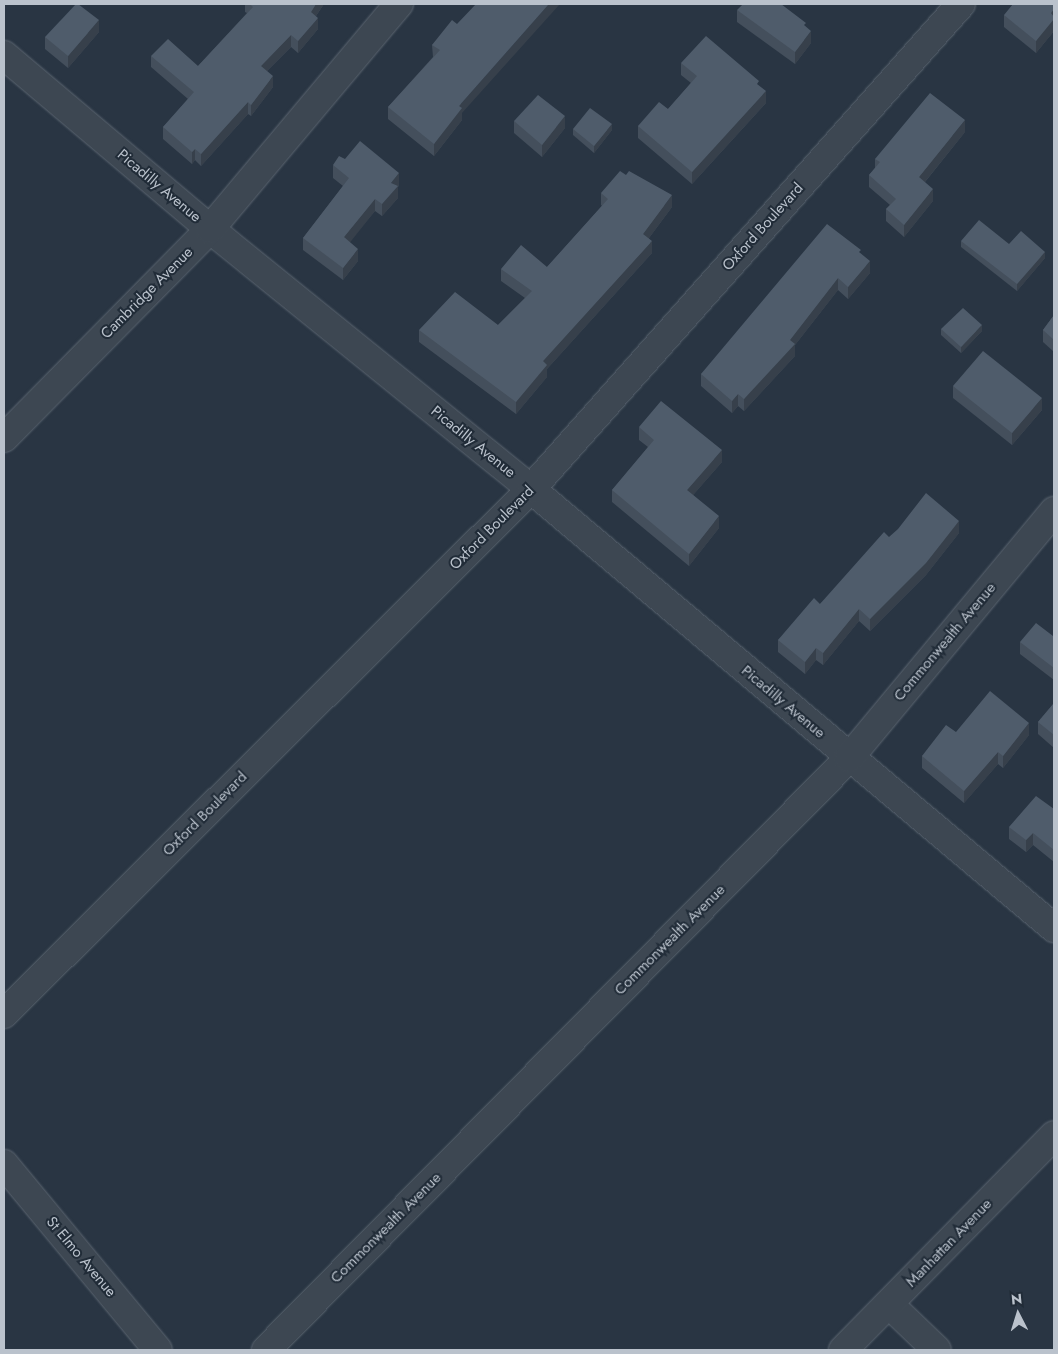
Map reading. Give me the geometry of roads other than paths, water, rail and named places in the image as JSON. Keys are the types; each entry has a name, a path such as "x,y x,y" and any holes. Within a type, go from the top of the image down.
{"street":[{"name":"Cambridge Avenue","path":"4,438 210,229 398,4"},
{"name":"Oxford Boulevard","path":"4,1014 531,489 956,10"},
{"name":"Picadilly Avenue","path":"4,55 210,229 531,489 849,758 1054,928"},
{"name":"Commonwealth Avenue","path":"266,1350 849,758 1054,511"},
{"name":"Manhattan Avenue","path":"843,1350 1054,1135"},
{"name":"St Elmo Avenue","path":"4,1164 158,1350"},
{"path":"889,1304 937,1350"}]}
